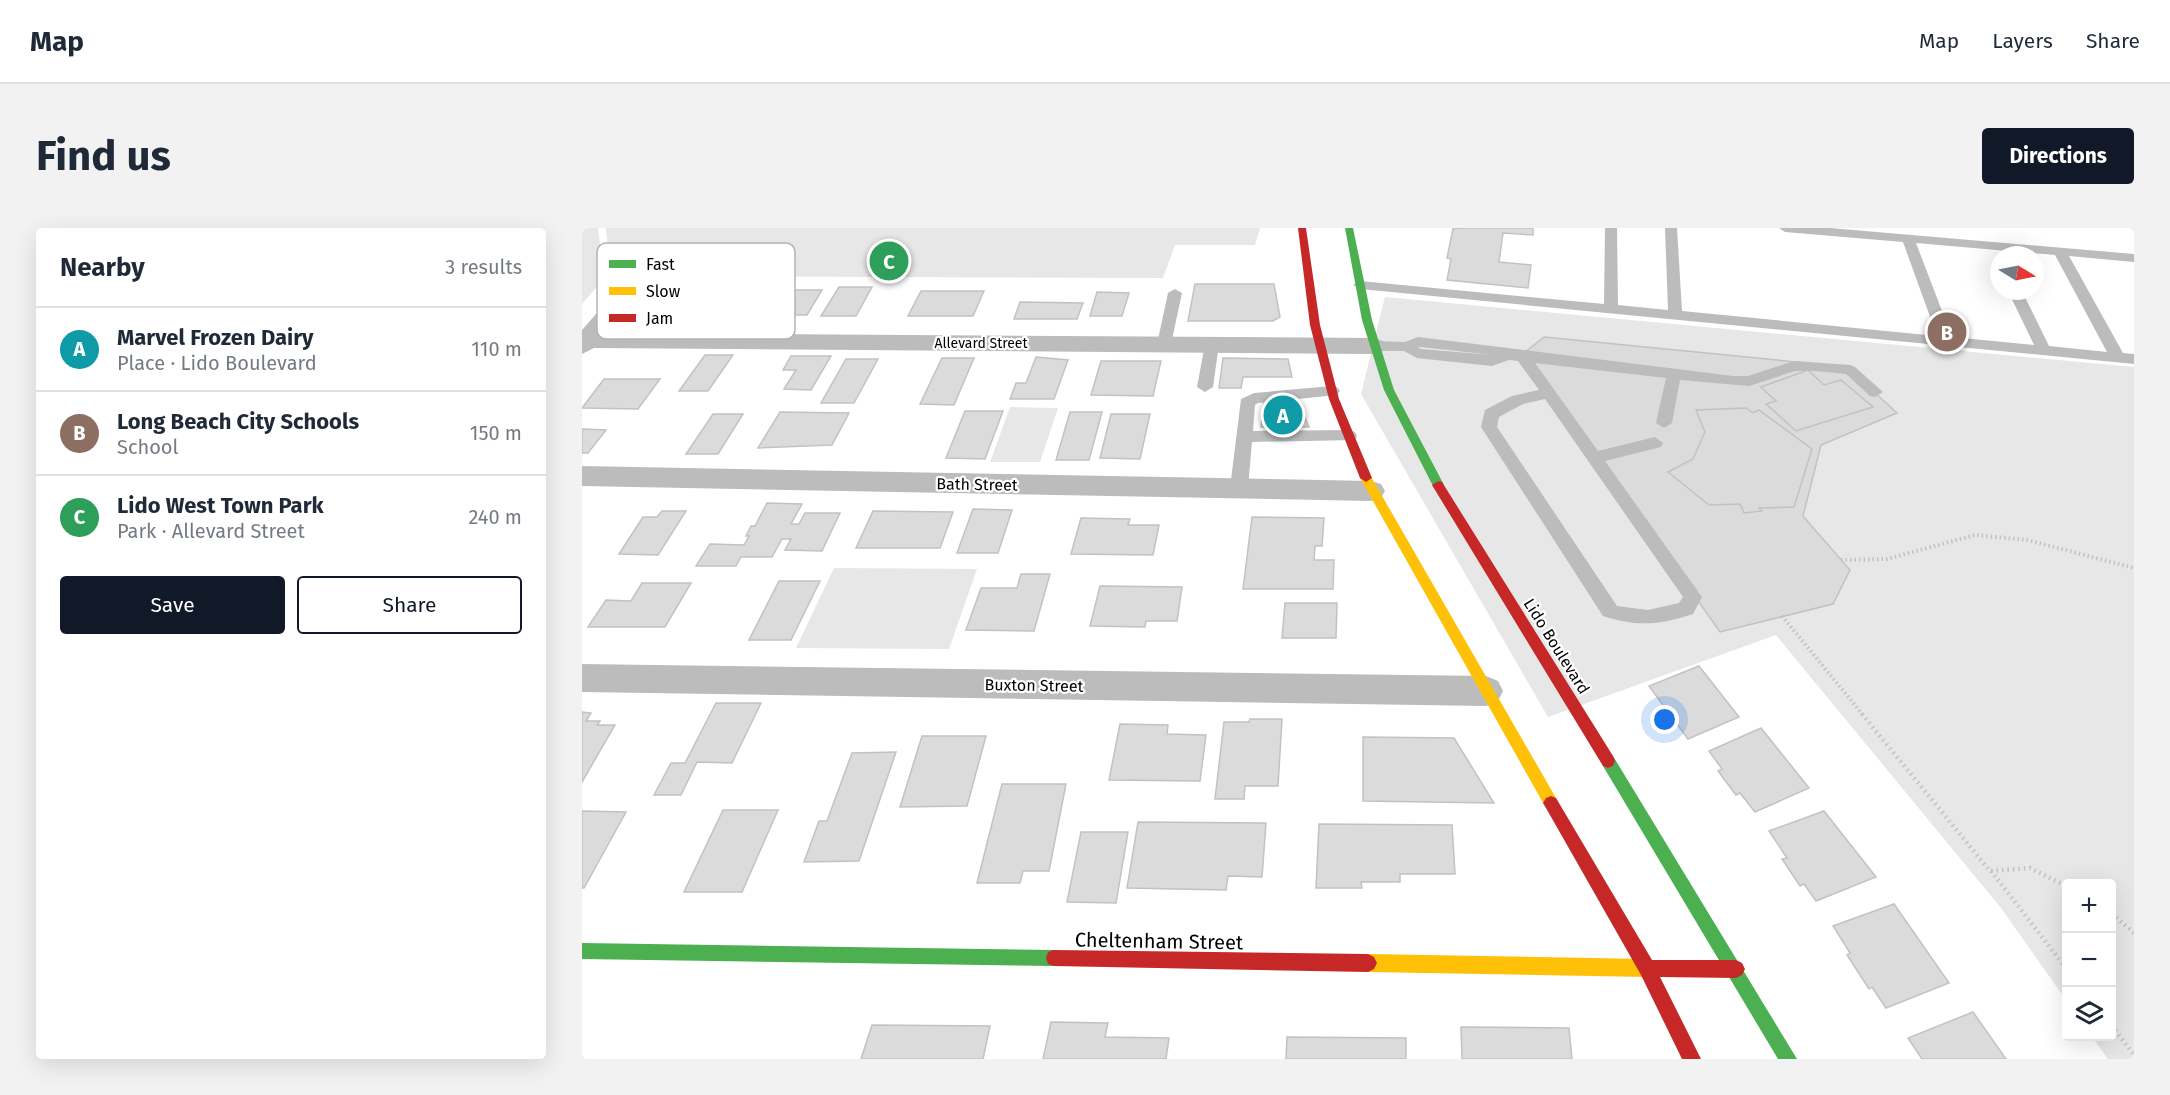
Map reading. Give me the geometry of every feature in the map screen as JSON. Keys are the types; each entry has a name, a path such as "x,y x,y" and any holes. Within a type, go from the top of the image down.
{"main road":[{"path":"1302,228 1315,325 1332,391 1371,491 1647,968 1692,1059"},
{"name":"Lido Boulevard","path":"1349,228 1374,346 1389,390 1437,483 1736,969 1788,1059"},
{"name":"Cheltenham Street","path":"582,951 1736,969"}],"street":[{"path":"585,343 597,329"},
{"name":"Allevard Street","path":"585,343 1374,346"},
{"name":"Bath Street","path":"582,476 1371,491"},
{"name":"Buxton Street","path":"582,678 1486,691"}],"lane":[{"path":"1611,228 1611,309"},
{"path":"1671,228 1676,315"},
{"path":"1785,228 1908,238 1990,250"},
{"path":"1908,238 1946,341"},
{"path":"2044,252 2130,258 2134,270"},
{"path":"2060,252 2118,358"},
{"path":"1360,285 2134,359"},
{"path":"1164,344 1175,294"},
{"path":"2019,300 2044,351"},
{"path":"1205,387 1212,345"},
{"path":"1374,346 1407,346 1417,353 1492,361 1516,356 1749,381 1794,366 1816,366 1850,370 1875,392"},
{"path":"1516,356 1548,393 1693,597 1686,609 1654,619 1630,618 1610,611 1489,427 1491,414 1518,400 1548,393"},
{"path":"1664,423 1674,374"},
{"path":"1239,488 1247,403 1254,398 1332,391"},
{"path":"1244,437 1349,436"},
{"path":"1594,458 1655,443"}],"path":[{"path":"1841,560 1887,559 1976,535 2026,540 2134,568"},
{"path":"1782,616 2062,962"},
{"path":"1990,871 2031,868 2062,884"},
{"path":"2116,917 2134,933"},
{"path":"2116,1031 2134,1055"}],"shaded area":[{"path":"582,228 598,228 600,243 597,243 597,287 582,304"},
{"path":"606,228 1260,228 1255,245 1175,245 1163,278 795,277 795,243 608,243"},
{"path":"1385,297 2134,367 2134,1059 2108,1059 2095,1041 2116,1041 2116,879 2062,879 2062,994 2001,908 1776,635 1548,717 1361,394"},
{"path":"1010,407 1058,408 1040,462 990,462"},
{"path":"834,568 977,569 949,649 796,648"}],"building":[{"path":"1533,228 1533,235 1503,233 1499,262 1531,265 1528,288 1447,280 1451,259 1447,258 1453,229"},
{"path":"1195,284 1274,284 1280,317 1273,321 1188,321"},
{"path":"839,287 872,287 856,316 821,316"},
{"path":"795,290 822,290 807,315 795,315"},
{"path":"921,291 984,291 973,316 908,316"},
{"path":"1097,292 1129,293 1122,316 1090,316"},
{"path":"1020,302 1083,303 1077,319 1014,319"},
{"path":"1544,337 1847,367 1897,413 1821,445 1803,516 1850,570 1833,604 1720,632 1524,353"},
{"path":"705,355 733,355 708,391 679,391"},
{"path":"791,356 831,356 811,390 784,389 796,370 783,370"},
{"path":"1036,357 1068,360 1054,399 1010,399 1016,383 1026,383"},
{"path":"942,358 974,358 954,405 920,404"},
{"path":"1223,358 1288,359 1292,377 1243,377 1241,388 1219,388"},
{"path":"846,359 878,359 854,403 821,403"},
{"path":"1101,361 1161,361 1153,396 1091,395"},
{"path":"1808,370 1824,385 1841,380 1873,407 1796,431 1766,404 1776,401 1761,387"},
{"path":"604,379 660,379 638,409 582,408"},
{"path":"1264,403 1299,404 1309,427 1261,427"},
{"path":"1746,408 1753,413 1759,410 1812,449 1794,507 1759,508 1762,511 1744,513 1740,504 1709,505 1668,472 1693,459 1705,432 1696,410"},
{"path":"965,411 1003,411 985,459 946,458"},
{"path":"780,412 849,413 832,445 758,448"},
{"path":"1070,412 1102,412 1089,460 1056,460"},
{"path":"713,414 743,414 718,454 686,454"},
{"path":"1111,414 1150,414 1140,459 1100,458"},
{"path":"582,429 606,430 588,453 582,453"},
{"path":"767,503 802,504 791,524 799,524 805,513 840,513 822,551 785,550 791,539 782,539 772,557 741,557 736,566 696,566 710,544 744,545 751,526 755,526"},
{"path":"973,509 1012,510 998,553 957,553"},
{"path":"662,511 686,511 658,555 619,554 643,517 657,517"},
{"path":"873,511 953,512 940,548 856,548"},
{"path":"1252,517 1324,518 1322,546 1315,546 1314,560 1334,560 1333,589 1243,589"},
{"path":"1081,518 1130,519 1128,525 1159,525 1153,555 1071,554"},
{"path":"1021,574 1050,574 1034,631 966,630 981,588 1017,588"},
{"path":"779,581 820,581 791,640 749,640"},
{"path":"642,583 691,583 665,627 588,627 606,600 631,601"},
{"path":"1100,586 1182,587 1177,621 1146,621 1145,627 1090,626"},
{"path":"1285,603 1337,603 1336,638 1282,638"},
{"path":"1699,666 1739,717 1688,739 1649,686"},
{"path":"716,703 761,703 732,763 697,762 681,795 654,795 671,763 685,763"},
{"path":"582,712 591,713 586,721 600,721 597,725 615,725 582,782"},
{"path":"1250,719 1282,719 1278,786 1245,786 1244,799 1215,799 1224,722 1249,722"},
{"path":"1120,724 1168,725 1167,734 1206,735 1200,781 1109,780"},
{"path":"1761,728 1809,788 1755,812 1740,793 1736,795 1718,771 1722,769 1709,751"},
{"path":"922,736 986,736 967,806 900,807"},
{"path":"1363,737 1454,738 1494,803 1363,801"},
{"path":"896,752 859,861 804,862 819,821 827,821 852,753"},
{"path":"1002,784 1066,784 1049,871 1023,871 1020,883 977,883"},
{"path":"723,810 778,810 742,892 684,892"},
{"path":"582,811 626,812 584,888 582,888"},
{"path":"1824,811 1876,877 1816,901 1804,884 1800,886 1782,859 1787,858 1769,831"},
{"path":"1138,822 1266,823 1262,877 1228,876 1226,890 1127,888"},
{"path":"1319,824 1452,825 1455,874 1400,874 1400,882 1361,882 1362,888 1316,888"},
{"path":"1081,832 1128,832 1116,903 1067,902"},
{"path":"1894,904 1949,983 1886,1008 1872,987 1869,989 1847,955 1850,953 1833,926"},
{"path":"1973,1012 2006,1059 1922,1059 1908,1038"},
{"path":"1051,1022 1108,1023 1105,1037 1169,1038 1166,1059 1043,1059"},
{"path":"872,1025 990,1026 983,1059 861,1059"},
{"path":"1461,1027 1569,1028 1572,1059 1462,1059"},
{"path":"1287,1037 1406,1038 1406,1059 1286,1059"}],"traffic: fast":[{"path":"1349,228 1367,320 1389,390 1438,485"},
{"path":"1608,761 1788,1059"},
{"path":"582,951 1054,958"}],"traffic: slow":[{"path":"1366,478 1551,803"},
{"path":"1368,963 1646,968"}],"traffic: jam":[{"path":"1302,228 1315,325 1334,399 1366,478"},
{"path":"1438,485 1608,761"},
{"path":"1551,803 1647,968 1692,1059"},
{"path":"1054,958 1368,963"},
{"path":"1646,968 1736,969"}],"place":[{"name":"Lido West Town Park","path":"889,261"},
{"name":"Long Beach City Schools","path":"1947,332"},
{"name":"Marvel Frozen Dairy","path":"1283,415"}]}
